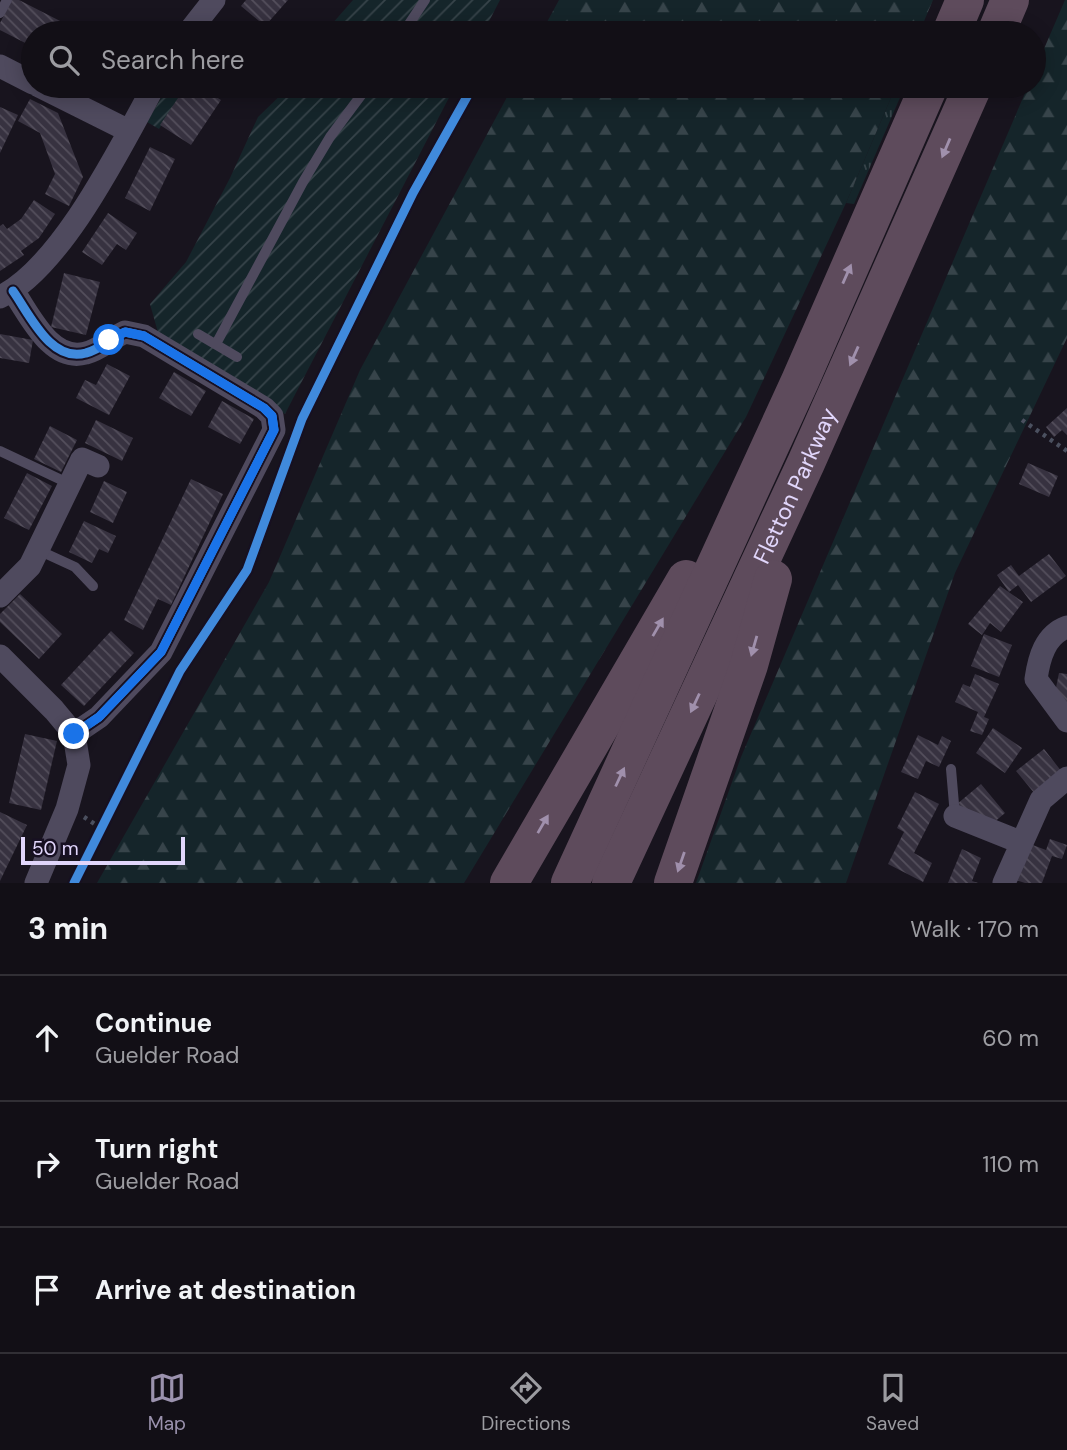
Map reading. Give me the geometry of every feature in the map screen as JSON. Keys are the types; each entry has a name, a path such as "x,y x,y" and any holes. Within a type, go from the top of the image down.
{"highway":[{"path":"956,21 965,0"},
{"path":"1001,21 1010,0"},
{"name":"Fletton Parkway","path":"570,883 800,381 924,98"},
{"name":"Fletton Parkway","path":"611,883 806,463 968,98"},
{"path":"509,883 800,381"},
{"path":"673,883 749,665 806,463"}],"street":[{"path":"197,21 214,0"},
{"path":"0,66 21,77"},
{"path":"63,98 129,131"},
{"path":"74,734 99,717 161,652 274,430 272,416 264,408 144,336 125,332 89,353 71,356 49,343 7,294 55,248 93,195 147,98"},
{"path":"0,596 30,566 82,459 98,466"},
{"path":"1067,626 1059,630 1040,653 1036,679 1067,721"},
{"path":"0,656 74,734 79,765 67,809 36,883"},
{"path":"1004,883 1041,800 1067,778"},
{"path":"955,816 1020,842"}],"lane":[{"path":"0,13 6,0"},
{"path":"411,21 425,0"},
{"path":"216,344 310,171 330,137 359,98"},
{"path":"198,334 237,357"},
{"path":"0,451 70,484"},
{"path":"38,550 75,567 93,586"},
{"path":"951,769 955,816"}],"path":[{"path":"1022,420 1067,451"},
{"path":"96,839 107,816"}],"green space":[{"path":"353,0 500,0 489,21 335,21"},
{"path":"559,0 933,0 924,21 548,21"},
{"path":"1067,0 1067,338 955,573 846,883 696,883 741,757 1023,98 1046,98 1046,44"},
{"path":"161,98 178,98 159,129 147,122"},
{"path":"278,98 449,98 285,414 159,336 150,304 186,262 258,117"},
{"path":"507,98 891,98 846,203 746,417 464,883 97,883 269,582 360,370"},
{"path":"891,98 900,98 854,204 846,203"}],"building":[{"path":"12,0 19,0 60,21 21,21 21,41 0,30 0,23"},
{"path":"246,0 288,0 269,21 259,21 241,6"},
{"path":"178,98 221,100 191,145 160,125"},
{"path":"30,99 58,113 83,177 69,206 45,194 55,174 40,133 18,121"},
{"path":"0,107 18,115 0,153"},
{"path":"150,147 175,159 150,211 125,198"},
{"path":"34,200 55,214 39,238 21,251 24,255 0,271 0,226 3,224 7,229 21,219"},
{"path":"108,213 137,233 126,250 117,244 102,265 82,252"},
{"path":"64,273 100,282 86,335 51,327"},
{"path":"0,334 33,340 29,363 0,358"},
{"path":"107,364 130,376 109,415 76,398 85,380 96,385"},
{"path":"174,372 206,391 191,416 159,398"},
{"path":"222,401 254,419 240,444 208,427"},
{"path":"1067,408 1067,435 1062,430 1054,437 1046,427"},
{"path":"96,420 133,438 122,461 85,443"},
{"path":"50,426 77,440 61,472 34,459"},
{"path":"1028,463 1058,476 1049,497 1019,484"},
{"path":"27,473 52,486 29,530 4,518"},
{"path":"191,479 223,494 171,605 158,599 143,630 124,620"},
{"path":"104,481 127,492 113,523 90,512"},
{"path":"84,521 116,536 108,553 99,549 92,563 69,552"},
{"path":"1049,554 1066,576 1031,602 1018,585 1009,592 997,575 1011,565 1019,576"},
{"path":"1000,586 1023,602 1001,632 990,623 982,635 968,624"},
{"path":"20,594 62,634 39,659 0,622 0,614"},
{"path":"111,631 134,653 84,706 61,685"},
{"path":"984,634 1012,645 999,677 971,666"},
{"path":"1059,673 1067,674 1067,704 1053,702"},
{"path":"975,674 999,684 984,717 989,719 982,735 970,731 978,712 955,702 963,684 970,687"},
{"path":"993,728 1022,748 1005,773 976,753"},
{"path":"25,734 57,741 41,810 9,803"},
{"path":"918,735 938,745 942,736 951,741 939,767 926,761 918,779 901,772"},
{"path":"1044,749 1062,772 1035,794 1016,771"},
{"path":"981,784 1005,813 986,829 957,804"},
{"path":"915,792 939,804 914,853 932,863 923,882 888,864 904,832 897,828"},
{"path":"0,812 27,825 0,881"},
{"path":"1050,839 1067,845 1062,859 1052,856 1042,883 1016,880 1030,844 1046,850"},
{"path":"962,849 981,858 972,881 978,883 948,883"}],"cycle path":[{"path":"74,883 180,671 247,570 302,419 413,193 466,98"},
{"path":"13,291 34,324 62,351 86,353 125,332 144,336 264,408 272,416 274,430 161,652 99,717 74,734"}],"route":[{"path":"74,734 99,717 161,652 274,430 272,416 264,408 144,336 125,332 109,340"}]}
